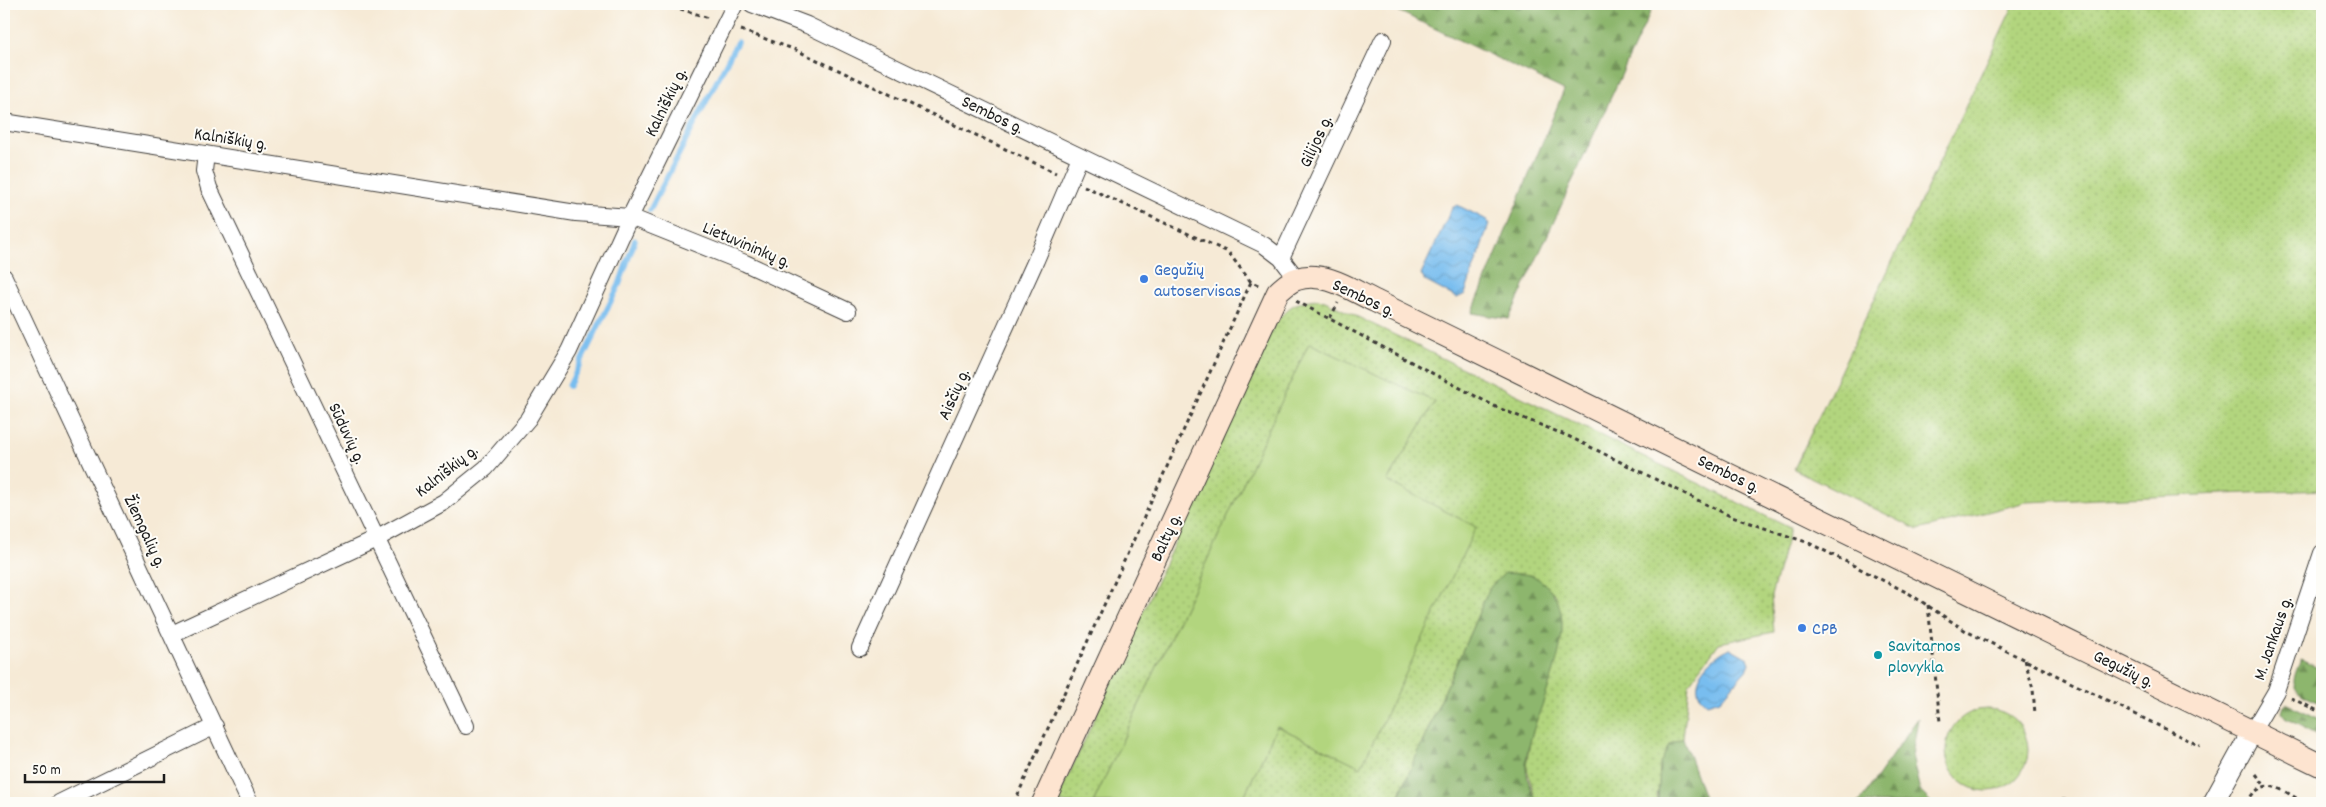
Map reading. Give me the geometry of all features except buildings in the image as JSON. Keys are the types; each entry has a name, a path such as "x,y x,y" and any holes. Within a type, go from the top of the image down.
{"main road":[{"name":"Sembos g.","path":"1297,278 1315,277 1328,280 1354,291 1926,570"},
{"name":"Baltų g.","path":"1043,803 1278,292 1297,278"},
{"name":"Gegužių g.","path":"1926,570 2322,766"}],"street":[{"name":"Kalniškių g.","path":"172,634 376,539 444,502 486,468 528,419 569,351 630,217 735,4"},
{"name":"Sembos g.","path":"752,4 807,25 1264,245 1282,258 1297,278"},
{"name":"Gilijos g.","path":"1282,258 1383,40"},
{"name":"Kalniškių g.","path":"4,122 576,213 630,217"},
{"name":"Sūduvių g.","path":"206,154 204,171 209,188 466,726"},
{"name":"Aisčių g.","path":"860,648 1036,260 1080,157"},
{"name":"Lietuvininkų g.","path":"630,217 745,263 848,311"},
{"name":"Žiemgalių g.","path":"4,277 250,803"},
{"name":"M. Jankaus g.","path":"2252,732 2276,692 2322,554"},
{"path":"59,803 215,726"},
{"path":"2213,803 2252,732"}],"path":[{"path":"664,4 726,24 796,50 1070,180 1228,252 1251,282 1278,292 1330,318 1496,406 1570,437 1732,516 1809,543 1910,594 1966,631 2200,746"},
{"path":"1014,803 1251,282"},
{"path":"1928,605 1940,722"},
{"path":"2025,660 2032,689 2034,714"},
{"path":"2276,692 2322,713"},
{"path":"2256,774 2265,786"},
{"path":"2246,803 2257,789 2265,786 2275,786 2305,803"},
{"path":"2062,800 2122,803"}],"green space":[{"path":"1387,4 1654,4 1509,319 1472,313 1564,90 1400,12"},
{"path":"2014,4 2322,4 2322,490 2026,502 1918,530 1794,469"},
{"path":"1318,299 1790,528 1771,596 1774,632 1719,643 1689,684 1683,738 1669,745 1657,795 1658,803 1538,803 1536,801 1526,765 1556,595 1534,576 1505,574 1490,587 1396,803 1241,803 1277,726 1360,766 1475,528 1387,481 1435,402 1309,344 1093,803 1056,803 1271,331 1280,317 1295,304"},
{"path":"1309,343 1435,402 1387,481 1476,527 1361,767 1277,726 1241,803 1093,803"},
{"path":"1505,573 1525,574 1535,577 1553,593 1561,614 1561,638 1556,664 1530,741 1526,763 1529,783 1538,803 1396,803 1490,587"},
{"path":"2301,660 2322,670 2322,704 2296,689 2294,678"},
{"path":"2288,704 2322,720 2322,737 2285,718 2282,712 2284,706"},
{"path":"1987,709 2003,712 2016,721 2025,734 2028,750 2025,766 2016,779 2003,788 1987,791 1971,788 1958,779 1949,766 1946,750 1949,734 1958,721 1971,712"},
{"path":"1918,718 1912,756 1920,791 1932,803 1859,803"},
{"path":"1683,738 1706,803 1658,803 1660,764 1669,745"}],"water":[{"path":"1457,205 1487,220 1489,224 1465,294 1457,298 1425,281 1421,274 1452,208"},
{"path":"1730,648 1748,658 1750,663 1748,668 1720,700 1707,704 1700,697 1698,680 1702,672 1715,658"}],"waterway":[{"path":"650,210 737,42"},
{"path":"569,386 619,285 635,240"}],"place":[{"name":"Gegužių autoservisas","path":"1144,279"},
{"name":"CPB","path":"1802,628"},
{"name":"Savitarnos plovykla","path":"1878,655"}]}
